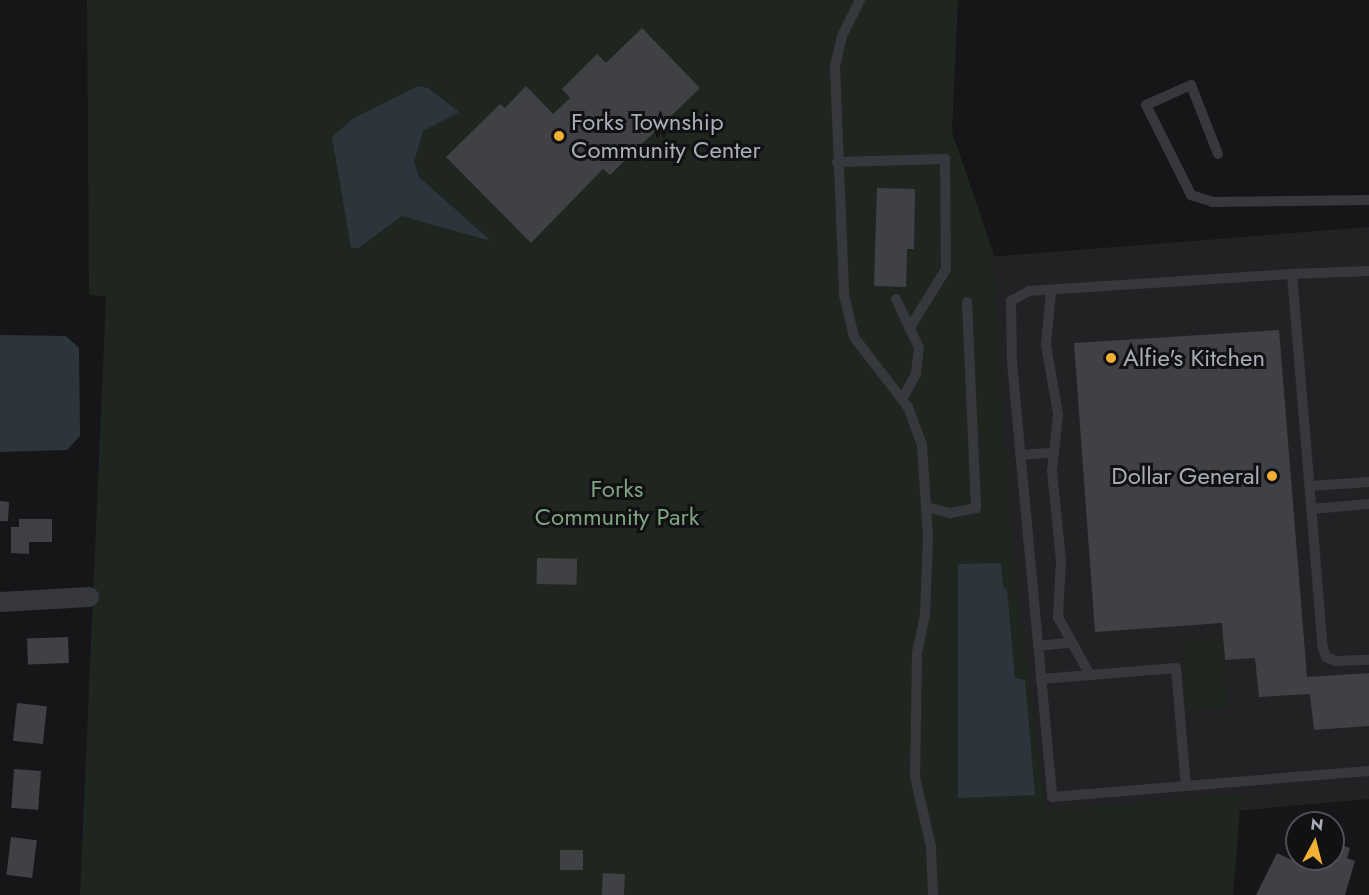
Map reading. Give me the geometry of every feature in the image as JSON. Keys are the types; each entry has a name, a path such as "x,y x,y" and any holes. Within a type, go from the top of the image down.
{"street":[{"path":"0,602 89,597"}],"lane":[{"path":"860,0 836,61 837,162 848,322 862,350 902,399 922,445 927,507 915,777 931,847 933,895"},
{"path":"1218,154 1191,85 1146,105 1191,195 1212,202 1369,200"},
{"path":"837,162 945,159 946,269 909,328"},
{"path":"1369,271 1029,291 1011,301 1020,455 1052,797 1369,771"},
{"path":"1292,274 1324,653 1336,662 1369,660"},
{"path":"1051,291 1046,345 1058,414 1052,453 1060,561 1058,617 1069,643 1090,675"},
{"path":"896,299 919,348 916,374 902,399"},
{"path":"927,507 950,513 976,508 967,302"},
{"path":"1020,455 1052,453"},
{"path":"1310,486 1369,482"},
{"path":"1312,509 1369,504"},
{"path":"1038,646 1069,643"},
{"path":"1041,679 1176,668 1186,786"}],"shaded area":[{"path":"418,86 428,88 459,112 423,131 414,162 419,177 491,241 402,216 358,248 351,248 332,137 354,118"},
{"path":"1369,227 1369,799 1033,829 962,259"},
{"path":"0,335 66,336 79,348 80,436 67,450 0,452"},
{"path":"1001,563 1003,587 1007,589 1015,678 1025,680 1035,795 958,798 958,564"}],"green space":[{"name":"Forks Community Park","path":"87,0 958,0 952,132 993,252 1012,548 1045,809 1241,795 1233,895 80,895 106,297 89,295"},
{"path":"1223,638 1228,708 1187,711 1182,641"}],"building":[{"name":"Forks Township Community Center","path":"642,28 700,88 610,175 603,169 531,243 446,157 500,104 505,108 526,86 553,114 570,98 562,89 597,54 606,63"},
{"path":"877,188 915,189 914,249 907,249 906,287 874,286"},
{"path":"1279,330 1307,677 1369,673 1369,726 1314,730 1310,694 1259,697 1255,658 1225,660 1222,623 1095,632 1074,343"},
{"path":"0,501 9,502 8,521 0,521"},
{"path":"19,519 52,519 52,542 29,542 29,554 11,553 11,527 19,527"},
{"path":"537,558 577,559 577,585 537,584"},
{"path":"68,637 69,663 28,664 27,638"},
{"path":"17,703 47,706 43,744 13,741"},
{"path":"14,769 41,771 38,810 11,808"},
{"path":"11,837 37,840 32,878 6,875"},
{"path":"1345,846 1350,848 1347,858 1355,861 1345,895 1256,895 1277,853 1285,857 1285,871 1345,871"},
{"path":"560,850 583,850 583,870 560,870"},
{"path":"603,873 625,874 624,895 602,895"}],"place":[{"name":"Forks Township Community Center","path":"559,136"},
{"name":"Alfie's Kitchen","path":"1111,358"},
{"name":"Dollar General","path":"1272,476"}]}
